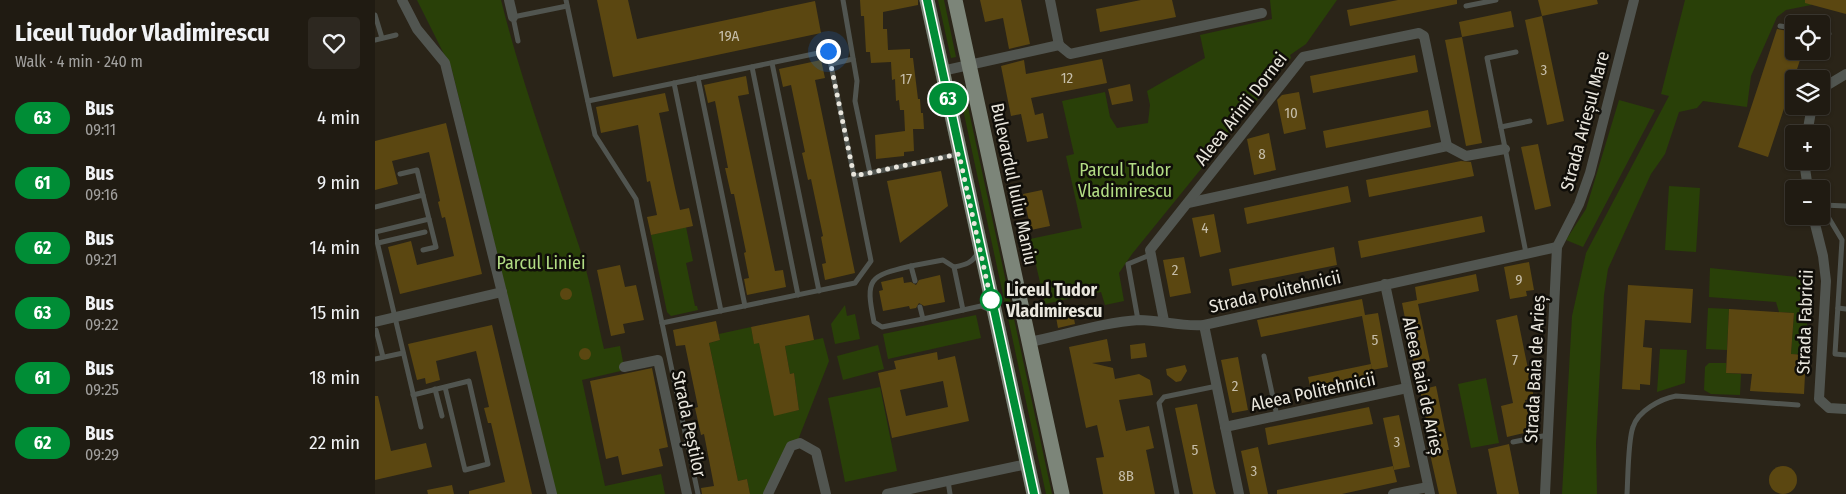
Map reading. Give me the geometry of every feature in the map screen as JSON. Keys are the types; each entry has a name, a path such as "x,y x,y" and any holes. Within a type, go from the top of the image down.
{"main road":[{"path":"927,0 1033,494"},
{"name":"Bulevardul Iuliu Maniu","path":"955,0 1062,494"}],"street":[{"path":"402,0 417,30 445,63 552,494"},
{"path":"509,0 513,17"},
{"path":"1049,0 1059,45 1070,54 1262,13"},
{"name":"Strada Arieșul Mare","path":"1557,246 1579,204 1590,173 1634,0"},
{"name":"Aleea Arinii Dornei","path":"1151,254 1150,250 1303,56 1419,33 1426,39 1447,146"},
{"path":"942,71 1059,45"},
{"path":"1830,84 1846,74"},
{"path":"1188,203 1447,146 1466,156 1505,149"},
{"name":"Strada Fabricii","path":"1815,225 1823,256 1826,281 1819,399 1829,408 1846,409"},
{"name":"Strada Politehnicii","path":"1029,342 1138,320 1164,321 1185,326 1204,325 1557,246"},
{"name":"Strada Baia de Arieș","path":"1545,494 1557,246"},
{"path":"1151,254 1164,321"},
{"name":"Aleea Baia de Arieș","path":"1385,284 1429,490"},
{"path":"376,326 395,318 502,292"},
{"path":"1204,325 1239,494"},
{"name":"Strada Peștilor","path":"624,368 658,360 687,494"},
{"name":"Aleea Politehnicii","path":"1225,427 1407,388"},
{"path":"767,494 791,446 800,443 816,452 826,494"},
{"path":"887,494 923,490 948,481 1027,464"},
{"path":"1393,494 1429,490"}],"lane":[{"path":"843,0 857,80 855,101 869,172"},
{"path":"1466,6 1496,0"},
{"path":"518,41 513,17 567,3 595,135 636,199 698,494"},
{"path":"375,15 382,38"},
{"path":"1780,26 1785,27"},
{"path":"375,40 396,35"},
{"path":"588,101 828,51 871,261 855,283 662,323"},
{"path":"1516,52 1487,58 1526,253"},
{"path":"831,64 853,59"},
{"path":"772,63 819,291"},
{"path":"752,67 798,295"},
{"path":"698,78 745,306"},
{"path":"674,83 721,311"},
{"path":"1501,127 1530,121"},
{"path":"854,176 959,154"},
{"path":"400,174 417,170 436,247 423,250"},
{"path":"375,207 423,195"},
{"path":"1830,205 1846,206"},
{"path":"1830,218 1844,241 1835,354 1846,355"},
{"path":"421,427 375,232 429,219"},
{"path":"378,243 425,232"},
{"path":"954,267 966,264 975,258 980,250"},
{"path":"1138,320 1128,264 1151,254"},
{"path":"963,310 954,267 943,260 883,273 877,277 869,290 874,322 879,326 923,319 981,306 994,315"},
{"path":"911,266 915,281"},
{"path":"920,307 923,319"},
{"path":"1838,308 1846,309"},
{"path":"376,326 383,358"},
{"path":"375,359 403,353"},
{"path":"1264,356 1277,416"},
{"path":"413,395 435,390 445,387 469,381 489,464 465,470 445,387"},
{"path":"1177,494 1160,400 1164,397 1217,386"},
{"path":"435,390 442,416"},
{"path":"1627,494 1633,426 1646,410 1658,402 1676,396 1798,405"},
{"path":"1513,442 1548,435"},
{"path":"948,481 950,494"}],"green space":[{"name":"Parcul Liniei","path":"417,0 501,0 528,93 583,259 604,349 620,346 625,370 582,380 605,486 661,474 665,494 556,494 452,70"},
{"path":"938,0 944,0 956,57 951,58"},
{"name":"Parcul Tudor Vladimirescu","path":"1270,0 1337,0 1306,44 1290,55 1291,58 1132,254 1119,273 1124,301 1105,305 1101,292 1045,304 1030,239 1082,228 1066,156 1074,154 1062,101 1105,92 1110,117 1117,128 1148,123 1150,105 1147,91 1205,58 1200,35 1272,19"},
{"path":"1685,0 1812,0 1811,5 1786,10 1777,17 1751,76 1747,107 1703,101 1697,108 1679,112 1665,154 1651,174 1608,269 1604,295 1596,443 1597,494 1562,494 1572,316 1586,253 1669,96 1661,94"},
{"path":"963,84 1052,494 1046,494 958,86"},
{"path":"1619,100 1655,110 1583,247 1566,240 1586,209"},
{"path":"1669,186 1700,188 1696,252 1665,250"},
{"path":"686,227 693,261 686,263 695,306 697,306 698,310 671,316 667,312 651,235"},
{"path":"1710,268 1807,278 1807,355 1791,354 1794,313 1779,312 1776,302 1709,297"},
{"path":"845,305 847,316 855,314 860,339 835,344 831,324"},
{"path":"1708,308 1729,309 1727,350 1706,349"},
{"path":"976,315 981,338 888,359 883,334"},
{"path":"751,327 754,343 759,343 775,415 799,410 794,373 790,374 785,346 823,338 829,361 798,440 764,494 750,494 747,479 738,481 709,343 720,340 719,334"},
{"path":"878,345 884,369 843,380 837,356"},
{"path":"1660,349 1687,350 1685,383 1657,392"},
{"path":"1709,363 1726,363 1726,373 1741,374 1740,395 1711,394 1704,390 1705,367"},
{"path":"1486,378 1499,443 1471,448 1458,384"},
{"path":"880,387 897,471 845,482 828,398"}],"building":[{"path":"597,0 628,0 637,39 815,1 821,33 613,77"},
{"path":"860,0 918,0 918,5 883,12 883,29 887,29 888,50 910,49 910,58 913,58 918,99 920,99 921,113 923,113 924,129 913,129 914,151 904,152 904,156 876,159 875,135 905,131 904,110 900,110 899,100 896,101 895,79 892,80 891,62 871,63 870,52 866,52 864,16 861,16"},
{"path":"980,0 1021,0 1030,44 1009,49 1003,18 985,22"},
{"path":"1141,0 1172,0 1176,17 1100,32 1096,9"},
{"path":"1398,0 1457,0 1457,4 1350,26 1347,10"},
{"path":"1538,0 1597,0 1598,4 1542,16"},
{"path":"1805,0 1846,0 1846,14 1805,3"},
{"path":"1511,11 1514,27 1462,37 1459,22"},
{"path":"1542,16 1564,121 1547,125 1525,20"},
{"path":"1777,29 1785,30 1785,60 1800,60 1797,70 1785,70 1785,106 1768,157 1738,147"},
{"path":"1462,37 1482,143 1466,146 1445,40"},
{"path":"1415,55 1418,72 1313,93 1310,76"},
{"path":"1102,59 1107,83 1031,98 1035,115 1043,113 1048,138 1027,142 1021,114 1011,116 1001,66 1024,60 1026,74"},
{"path":"821,60 825,78 815,80 855,273 825,280 822,264 826,263 821,237 823,236 811,179 808,180 802,153 805,152 791,85 783,87 779,69"},
{"path":"746,76 749,94 738,96 775,271 783,270 786,287 747,295 744,279 749,278 744,253 746,252 734,194 731,194 725,168 728,168 715,101 708,103 704,85"},
{"path":"1130,84 1133,101 1112,105 1108,89"},
{"path":"1299,92 1306,129 1284,134 1277,100 1282,95"},
{"path":"665,93 669,111 659,113 680,210 689,208 693,226 651,235 647,217 657,215 650,181 647,182 638,125 601,133 596,107"},
{"path":"1428,110 1431,127 1326,148 1323,131"},
{"path":"446,123 482,274 400,294 388,247 411,241 417,265 454,256 445,217 442,218 438,202 440,201 429,152 392,161 398,184 375,190 375,141"},
{"path":"1269,133 1276,170 1254,175 1247,139"},
{"path":"1538,144 1551,206 1535,210 1521,147"},
{"path":"1461,161 1471,162 1474,176 1369,197 1366,180"},
{"path":"941,171 948,206 900,243 887,181"},
{"path":"1348,186 1351,202 1247,224 1244,208"},
{"path":"1042,190 1050,226 1031,230 1023,194"},
{"path":"1214,214 1221,252 1200,257 1192,218"},
{"path":"1482,216 1485,232 1361,258 1358,241"},
{"path":"1334,247 1337,265 1232,286 1229,269"},
{"path":"1184,257 1191,293 1170,297 1163,260"},
{"path":"1529,262 1534,290 1526,291 1527,296 1510,299 1504,267"},
{"path":"620,265 625,287 636,285 644,320 623,324 625,333 611,336 597,270"},
{"path":"1476,274 1479,291 1418,304 1430,361 1414,364 1402,303 1417,300 1415,287"},
{"path":"940,275 945,302 924,306 919,303 916,308 910,309 909,306 883,311 879,291 883,290 881,282 903,277 904,283 911,282 916,285 919,280"},
{"path":"1628,285 1693,289 1691,323 1645,320 1643,347 1652,348 1650,385 1640,384 1640,390 1622,389"},
{"path":"564,288 568,288 572,294 568,300 564,300 560,296 560,292"},
{"path":"1362,299 1365,315 1378,313 1388,367 1372,370 1362,316 1261,337 1257,320"},
{"path":"1729,309 1794,313 1791,354 1806,355 1804,394 1750,391 1752,374 1726,373"},
{"path":"1073,313 1075,324 1058,328 1056,317"},
{"path":"809,315 814,340 785,346 790,374 794,373 799,410 774,416 759,343 754,344 751,327"},
{"path":"1517,315 1534,398 1525,400 1531,428 1523,430 1524,433 1507,437 1501,406 1513,403 1496,320"},
{"path":"716,321 720,340 709,343 738,481 747,479 750,494 702,494 701,488 714,486 704,434 701,435 695,408 698,407 685,345 676,346 673,330"},
{"path":"492,325 532,494 469,494 469,491 505,482 491,423 488,423 484,408 489,407 476,351 436,361 440,380 426,384 425,378 417,380 408,344"},
{"path":"1107,339 1111,361 1092,363 1113,368 1115,379 1139,374 1150,380 1153,395 1119,400 1126,431 1149,426 1154,448 1146,450 1155,494 1103,494 1096,458 1104,457 1097,425 1086,428 1069,347"},
{"path":"1145,343 1147,357 1131,359 1130,345"},
{"path":"587,348 590,349 590,359 583,360 580,359 579,352 580,349"},
{"path":"937,352 938,360 955,356 969,421 892,438 878,373 896,369 894,361","holes":["943,381 948,407 906,416 900,390"]},
{"path":"1238,357 1248,410 1232,413 1221,360"},
{"path":"1371,364 1375,381 1312,395 1308,377"},
{"path":"1185,365 1187,371 1181,381 1176,382 1167,375 1166,369"},
{"path":"652,368 668,447 659,449 663,466 622,475 618,456 606,459 590,381"},
{"path":"1436,386 1457,494 1439,494 1430,454 1433,453 1420,390"},
{"path":"375,396 378,396 391,451 426,443 432,467 375,480"},
{"path":"1197,404 1216,494 1193,494 1175,408"},
{"path":"1369,407 1373,424 1268,445 1265,428"},
{"path":"1399,415 1410,467 1394,470 1383,418"},
{"path":"1509,444 1519,494 1497,494 1488,449"},
{"path":"1258,447 1268,494 1250,494 1241,451"},
{"path":"1393,466 1397,482 1342,494 1277,494 1277,490"},
{"path":"1783,466 1793,470 1797,480 1793,490 1783,494 1773,490 1769,480 1773,470"},
{"path":"452,485 454,494 428,494 427,490"}],"bus line":[{"name":"63","path":"927,0 1034,494"}],"place":[{"name":"Liceul Tudor Vladimirescu","path":"991,300"}],"route":[{"path":"828,51 854,176 959,154 991,302 991,300"}]}
